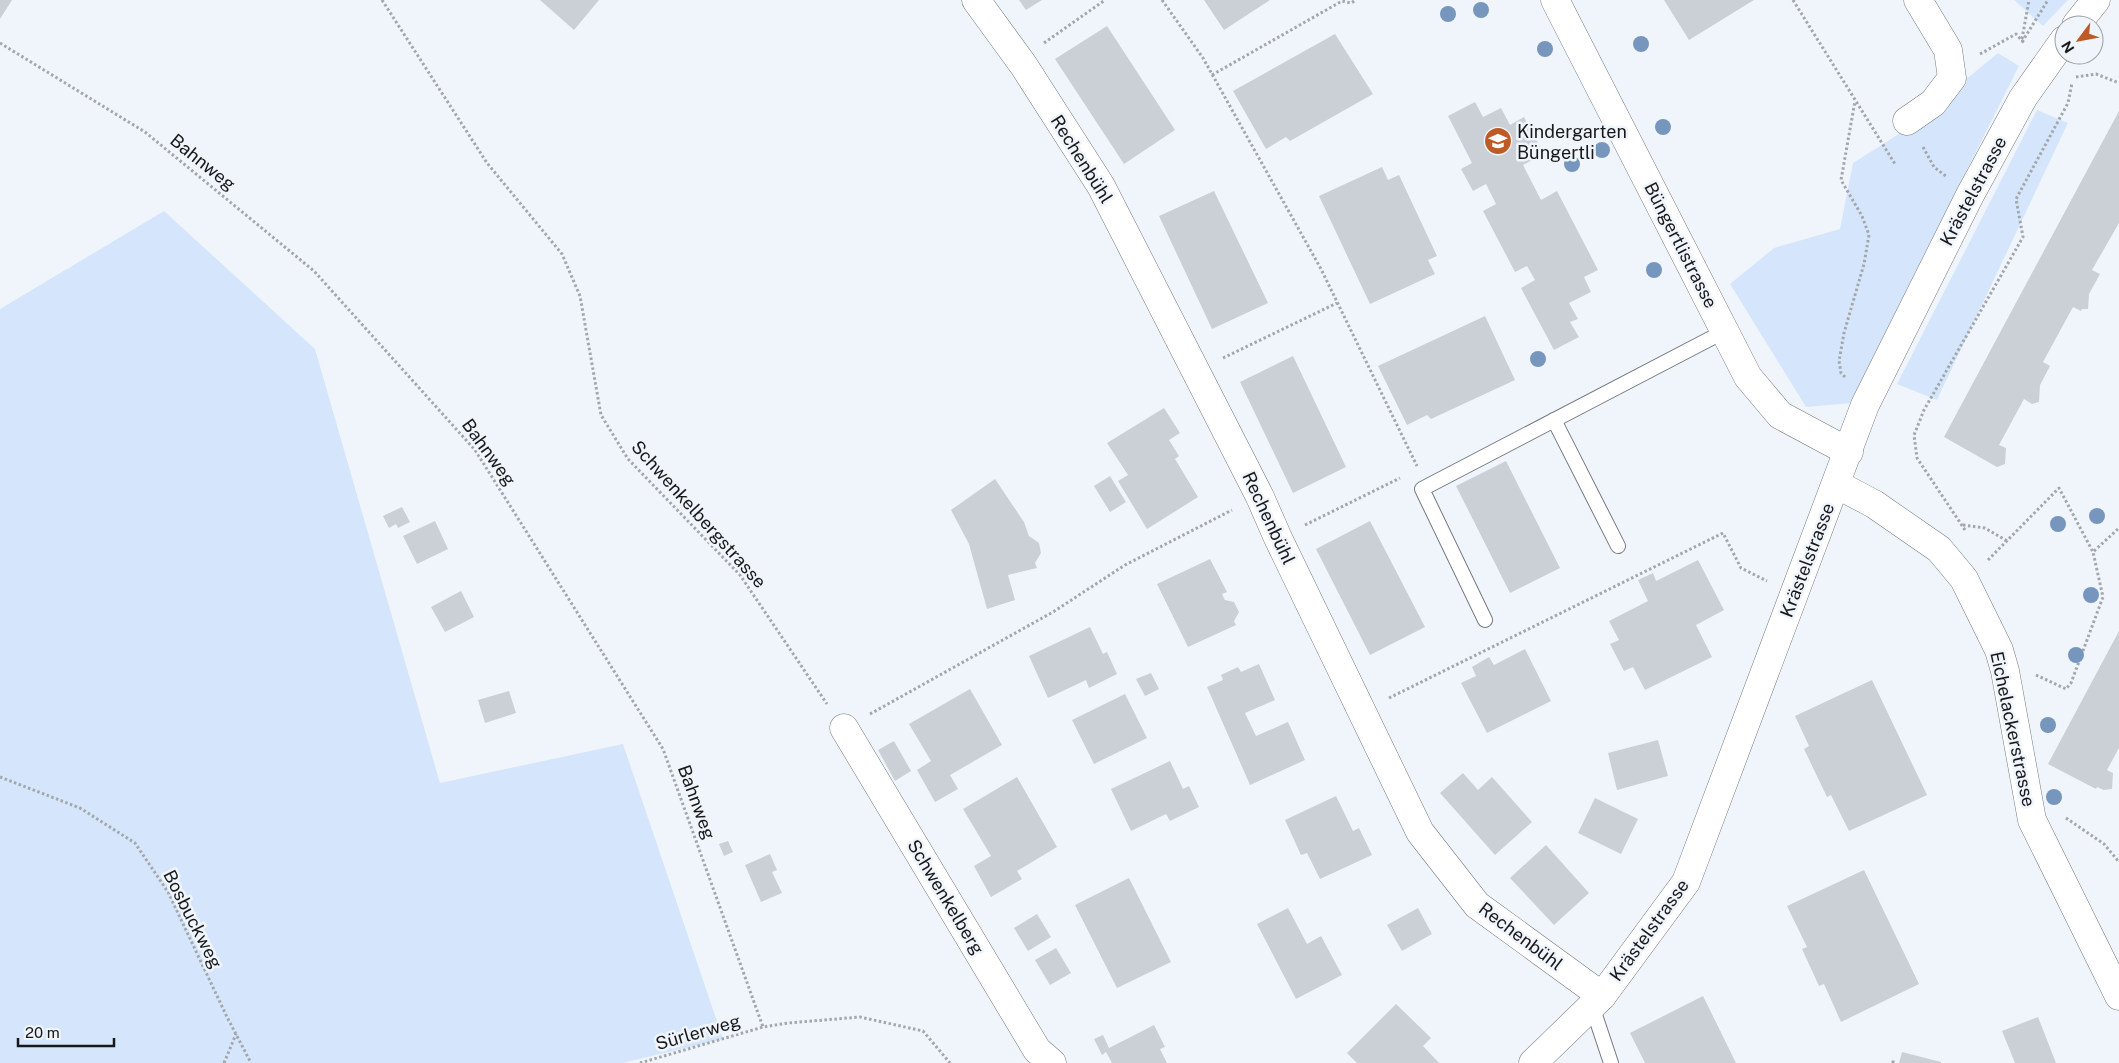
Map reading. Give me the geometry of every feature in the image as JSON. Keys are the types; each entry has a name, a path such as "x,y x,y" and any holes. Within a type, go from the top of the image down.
{"street":[{"name":"Rechenbühl","path":"976,0 1024,66 1101,186 1260,497 1420,832 1477,906 1597,1001"},
{"name":"Büngertlistrasse","path":"1555,0 1748,377 1780,415 1848,452"},
{"path":"1907,121 1933,102 1952,78 1948,50 1918,0"},
{"path":"2084,15 2096,0"},
{"name":"Krästelstrasse","path":"1533,1063 1597,1001 1686,882 1793,593 1868,399 1970,194 2022,98 2054,54"},
{"name":"Eichelackerstrasse","path":"1836,484 1874,504 1939,549 1964,579 1999,650 2005,671 2032,820 2119,996"},
{"name":"Schwenkelberg","path":"844,728 1037,1050 1052,1063"}],"lane":[{"path":"1485,620 1422,489 1725,331"},
{"path":"1554,420 1618,546"},
{"path":"1597,1001 1611,1063"}],"path":[{"name":"Schwenkelbergstrasse","path":"382,0 487,164 562,254 580,296 600,414 628,459 740,575 844,728"},
{"path":"1024,66 1040,54 1044,44 1105,0"},
{"path":"1162,0 1203,58 1321,269 1418,469"},
{"path":"1212,75 1342,1 1351,3 1356,0"},
{"path":"1793,0 1894,164"},
{"path":"2029,0 2022,42 2048,0"},
{"path":"1982,54 2016,34"},
{"name":"Bahnweg","path":"0,43 145,132 314,272 475,450 663,749 763,1027"},
{"path":"1967,533 1918,458 1914,435 1924,410 2023,237 2016,199 2068,103 2074,77 2096,74 2119,83"},
{"path":"1855,100 1841,180 1862,216 1869,235 1864,264 1844,333 1839,361 1841,373 1868,399"},
{"path":"1907,121 1934,167 1970,194"},
{"path":"1196,371 1337,304"},
{"path":"1983,566 2059,488 2093,552 2103,597 2071,683 2066,689 2022,668 2005,671"},
{"path":"844,728 1054,612 1125,565 1260,497"},
{"path":"1962,524 1985,528 2007,541"},
{"path":"2093,552 2119,528"},
{"path":"1361,711 1723,533 1741,568 1793,593"},
{"name":"Bosbuckweg","path":"0,777 80,808 135,843 168,892 251,1063"},
{"path":"2029,804 2056,811 2104,844 2119,862"},
{"name":"Sürlerweg","path":"640,1063 763,1027 788,1022 860,1017 923,1031 950,1063"},
{"path":"224,1063 236,1034"}],"shaded area":[{"path":"2014,0 2068,0 2043,26"},
{"path":"1998,53 2019,66 1889,325 1853,403 1806,407 1730,284 1774,248 1840,229 1853,163 1902,132"},
{"path":"2037,110 2068,123 1937,400 1897,384"},
{"path":"164,211 315,349 440,783 623,744 723,1039 623,1063 0,1063 0,309"}],"building":[{"path":"0,0 12,0 0,19"},
{"path":"540,0 599,0 574,30"},
{"path":"1019,0 1042,0 1026,10"},
{"path":"1204,0 1270,0 1224,30"},
{"path":"1664,0 1754,0 1689,40"},
{"path":"1107,26 1175,130 1124,164 1055,59"},
{"path":"1335,34 1373,94 1290,141 1286,137 1266,149 1233,91"},
{"path":"1475,102 1483,117 1501,108 1510,125 1524,117 1544,154 1523,165 1541,200 1557,191 1598,270 1584,277 1591,292 1569,303 1578,319 1570,322 1579,337 1554,350 1521,288 1535,280 1527,266 1515,272 1483,211 1496,204 1486,184 1473,191 1461,169 1472,163 1448,116"},
{"path":"2119,111 2119,223 2092,270 2100,274 2089,294 2088,309 2082,309 2081,311 2073,307 2043,362 2050,366 2040,385 2039,402 2032,404 2024,399 1999,445 2006,448 2005,464 1997,467 1944,437"},
{"path":"1382,167 1388,180 1399,175 1437,256 1428,260 1435,274 1370,304 1319,196"},
{"path":"1214,191 1268,303 1212,329 1159,216"},
{"path":"1485,316 1515,380 1431,419 1427,415 1407,425 1378,366"},
{"path":"1293,356 1346,467 1293,493 1240,382"},
{"path":"1164,408 1180,433 1169,440 1179,456 1175,459 1198,497 1147,529 1118,481 1128,475 1107,443"},
{"path":"1506,461 1560,568 1510,593 1456,486"},
{"path":"1110,476 1126,502 1110,512 1094,486"},
{"path":"995,479 1024,522 1029,536 1039,543 1041,553 1035,563 1037,568 1008,575 1015,600 987,609 969,544 951,510"},
{"path":"402,507 410,522 398,528 396,524 389,528 383,516"},
{"path":"435,521 448,549 417,564 403,536"},
{"path":"1370,521 1425,627 1370,655 1316,549"},
{"path":"1210,559 1227,592 1222,594 1225,600 1234,602 1239,612 1234,621 1236,625 1188,647 1157,584"},
{"path":"1698,560 1724,610 1696,625 1712,657 1645,690 1633,667 1624,671 1610,644 1619,640 1609,621 1648,601 1638,580 1653,573 1656,581"},
{"path":"461,591 474,617 445,632 431,607"},
{"path":"1090,627 1103,654 1107,652 1117,674 1089,688 1086,680 1048,698 1029,656"},
{"path":"2119,631 2119,748 2107,770 2113,773 2112,789 2104,790 2097,787 2096,789 2048,764"},
{"path":"1525,649 1551,701 1487,733 1461,683 1476,676 1472,667 1489,657 1494,665"},
{"path":"1259,664 1275,700 1245,713 1256,736 1288,722 1305,760 1250,785 1207,687 1223,680 1221,675 1238,667 1241,672"},
{"path":"1151,673 1159,689 1145,696 1136,679"},
{"path":"1872,680 1927,795 1849,831 1831,795 1827,797 1804,749 1809,746 1795,716"},
{"path":"970,689 1002,745 950,775 958,789 935,802 917,770 931,761 909,724"},
{"path":"509,691 516,713 485,723 478,700"},
{"path":"1125,694 1147,738 1094,764 1072,720"},
{"path":"1658,740 1668,776 1617,790 1608,753"},
{"path":"894,741 911,771 895,781 878,750"},
{"path":"1170,761 1183,789 1189,786 1199,807 1170,821 1166,814 1131,831 1111,789"},
{"path":"1463,773 1478,790 1492,777 1532,822 1495,855 1440,793"},
{"path":"1017,777 1057,847 1017,871 1022,879 991,897 974,866 991,856 963,809"},
{"path":"1336,796 1353,831 1359,828 1372,855 1320,879 1307,853 1301,855 1285,820"},
{"path":"1595,798 1638,819 1621,854 1578,833"},
{"path":"728,841 733,852 724,856 719,844"},
{"path":"1546,845 1589,893 1554,925 1510,878"},
{"path":"770,854 777,870 772,872 782,893 761,902 745,865"},
{"path":"1864,870 1919,984 1841,1022 1824,984 1819,986 1802,949 1807,947 1787,906"},
{"path":"1129,878 1171,962 1117,988 1075,905"},
{"path":"1288,908 1307,944 1321,936 1342,975 1296,999 1257,924"},
{"path":"1418,908 1432,934 1402,951 1387,925"},
{"path":"1037,914 1051,937 1028,951 1014,928"},
{"path":"1056,948 1071,973 1050,985 1035,960"},
{"path":"1703,996 1736,1063 1645,1063 1630,1033"},
{"path":"1396,1004 1431,1038 1423,1046 1439,1063 1357,1063 1347,1053"},
{"path":"2038,1017 2056,1063 2015,1063 2002,1031"},
{"path":"1154,1025 1165,1047 1160,1049 1167,1063 1112,1063 1106,1052 1102,1055 1094,1039 1103,1035 1109,1048"},
{"path":"1902,1052 1941,1062 1941,1063 1899,1063"}],"place":[{"name":"Kindergarten Büngertli","path":"1498,141"}]}
